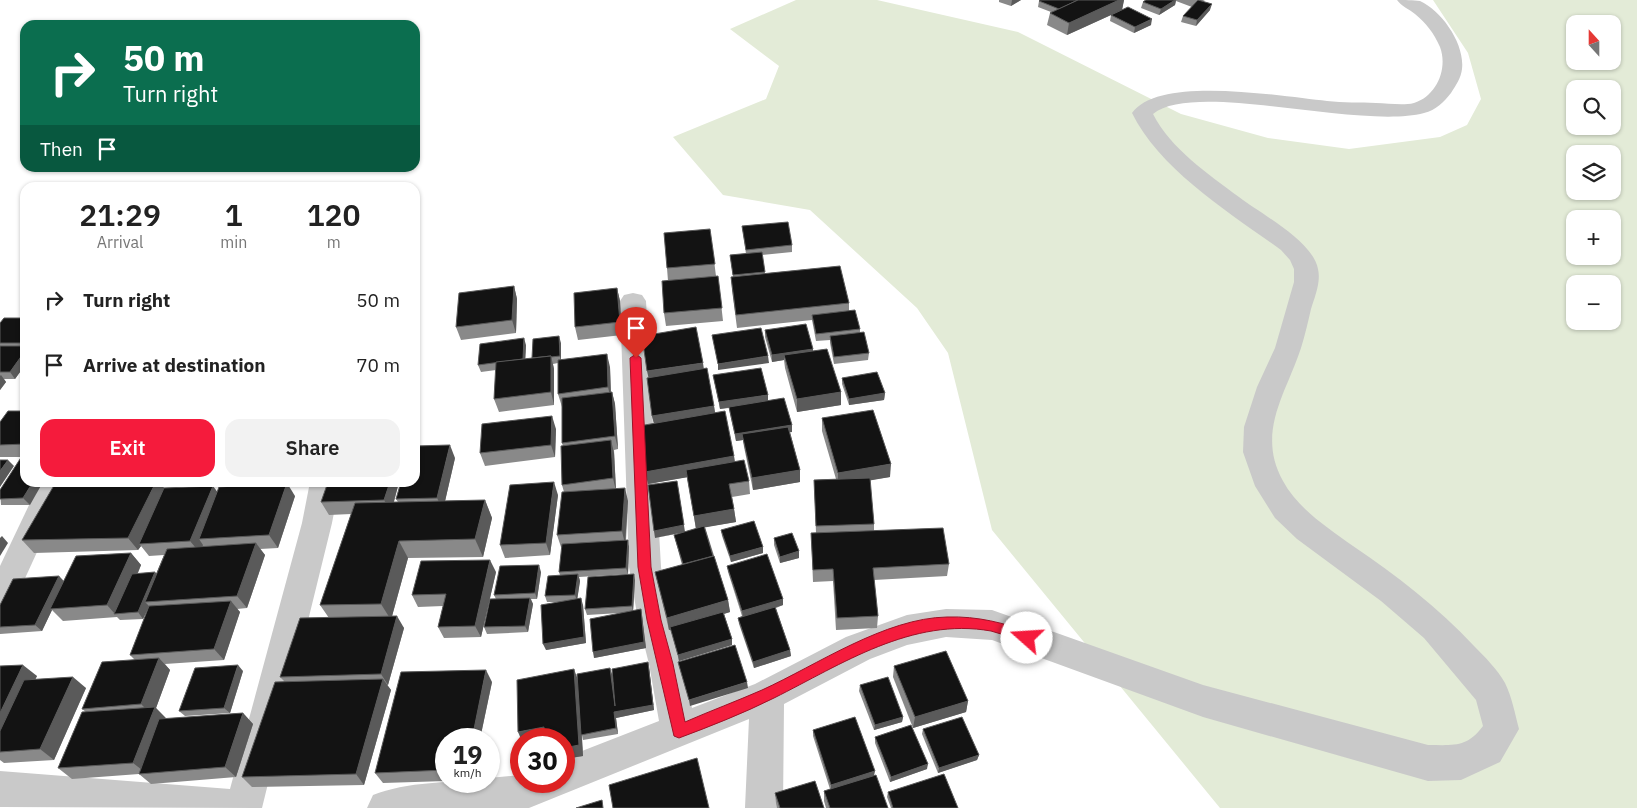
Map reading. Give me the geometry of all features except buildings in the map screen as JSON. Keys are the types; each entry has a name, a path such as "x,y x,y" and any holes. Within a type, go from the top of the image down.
{"street":[{"path":"575,772 767,694 858,648 907,630 946,623 992,625 1203,701 1428,763 1461,762 1487,750 1501,729 1492,693 1472,666 1436,628 1392,591 1308,530 1286,509 1270,486 1257,452 1258,427 1271,387 1288,348 1306,282 1306,269 1301,257 1289,244 1172,152 1144,122 1142,112 1146,107 1157,102 1177,98 1216,97 1324,108 1404,110 1424,106 1440,94 1452,75 1452,53 1444,35 1428,14 1406,0"},
{"path":"633,301 645,567 654,620 666,664 679,731"},
{"path":"0,599 53,487"},
{"path":"243,808 324,487"},
{"path":"764,808 767,694"},
{"path":"0,789 237,808"},
{"path":"386,808 521,793"}],"green space":[{"path":"796,0 877,0 1018,32 1181,114 1268,138 1349,149 1440,137 1467,125 1481,99 1468,53 1433,0 1637,0 1637,808 1220,808 992,530 948,353 917,308 810,210 723,195 673,137 766,99 779,66 730,29"}],"route":[{"path":"636,358 645,567 654,620 666,664 679,731 767,694 811,670 858,648 907,630 946,623 992,625 1027,638"}]}
